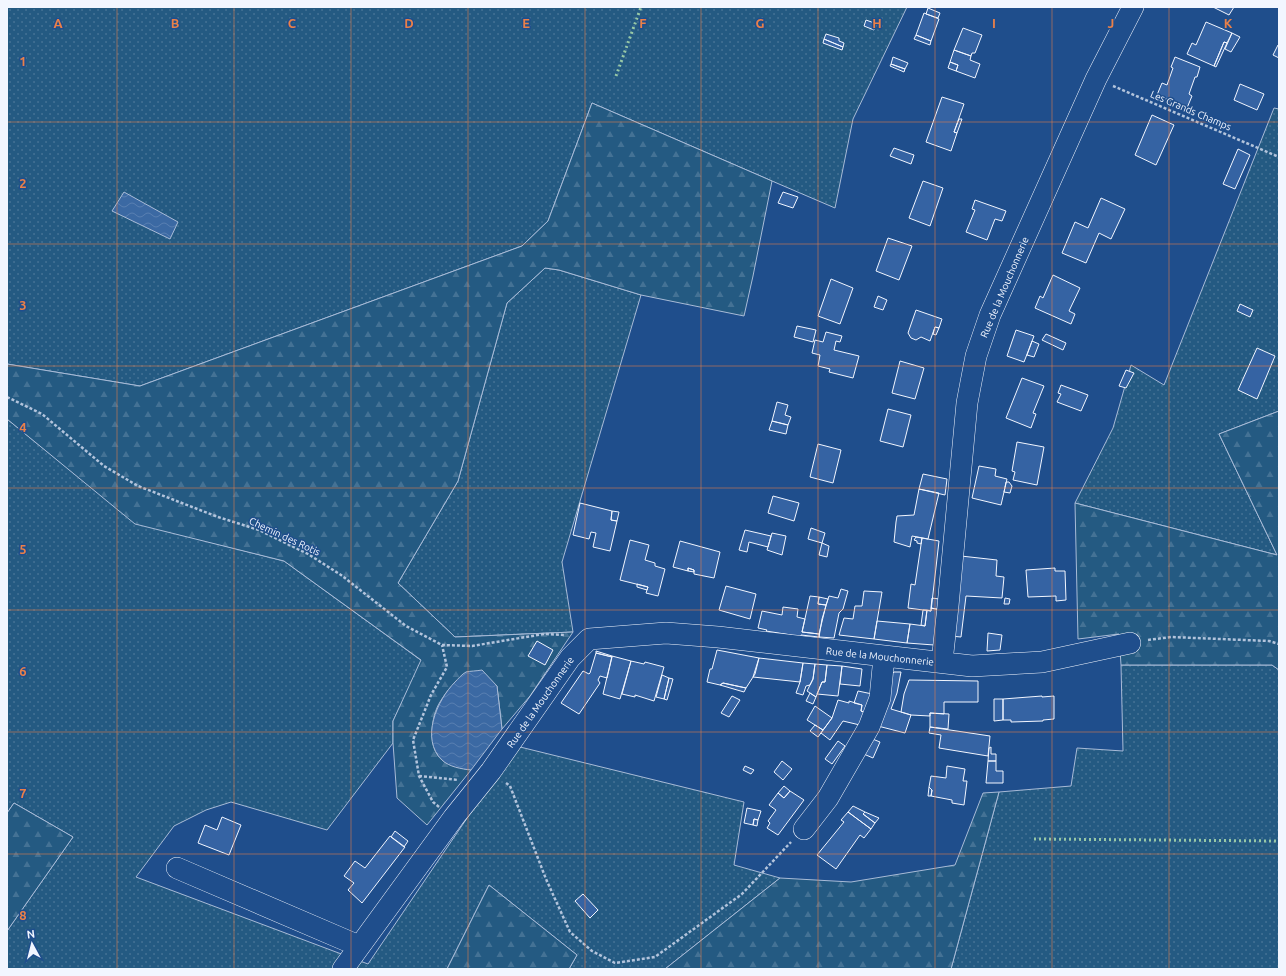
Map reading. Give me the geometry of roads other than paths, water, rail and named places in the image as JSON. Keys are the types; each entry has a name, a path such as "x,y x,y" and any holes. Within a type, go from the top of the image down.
{"street":[{"name":"Rue de la Mouchonnerie","path":"343,969 454,817 487,777 570,658 589,639 666,633 718,637 884,657 942,662 967,403 976,356 990,314 1096,79 1133,7"},
{"path":"942,662 972,666 1042,662 1130,643"},
{"path":"804,829 828,798 869,727 880,698 884,657"},
{"path":"176,868 359,946"}],"water":[{"path":"124,192 178,222 170,239 112,211"},
{"path":"482,670 497,686 502,729 471,770 452,766 442,760 432,741 432,731 437,709 448,690 466,672"}]}
